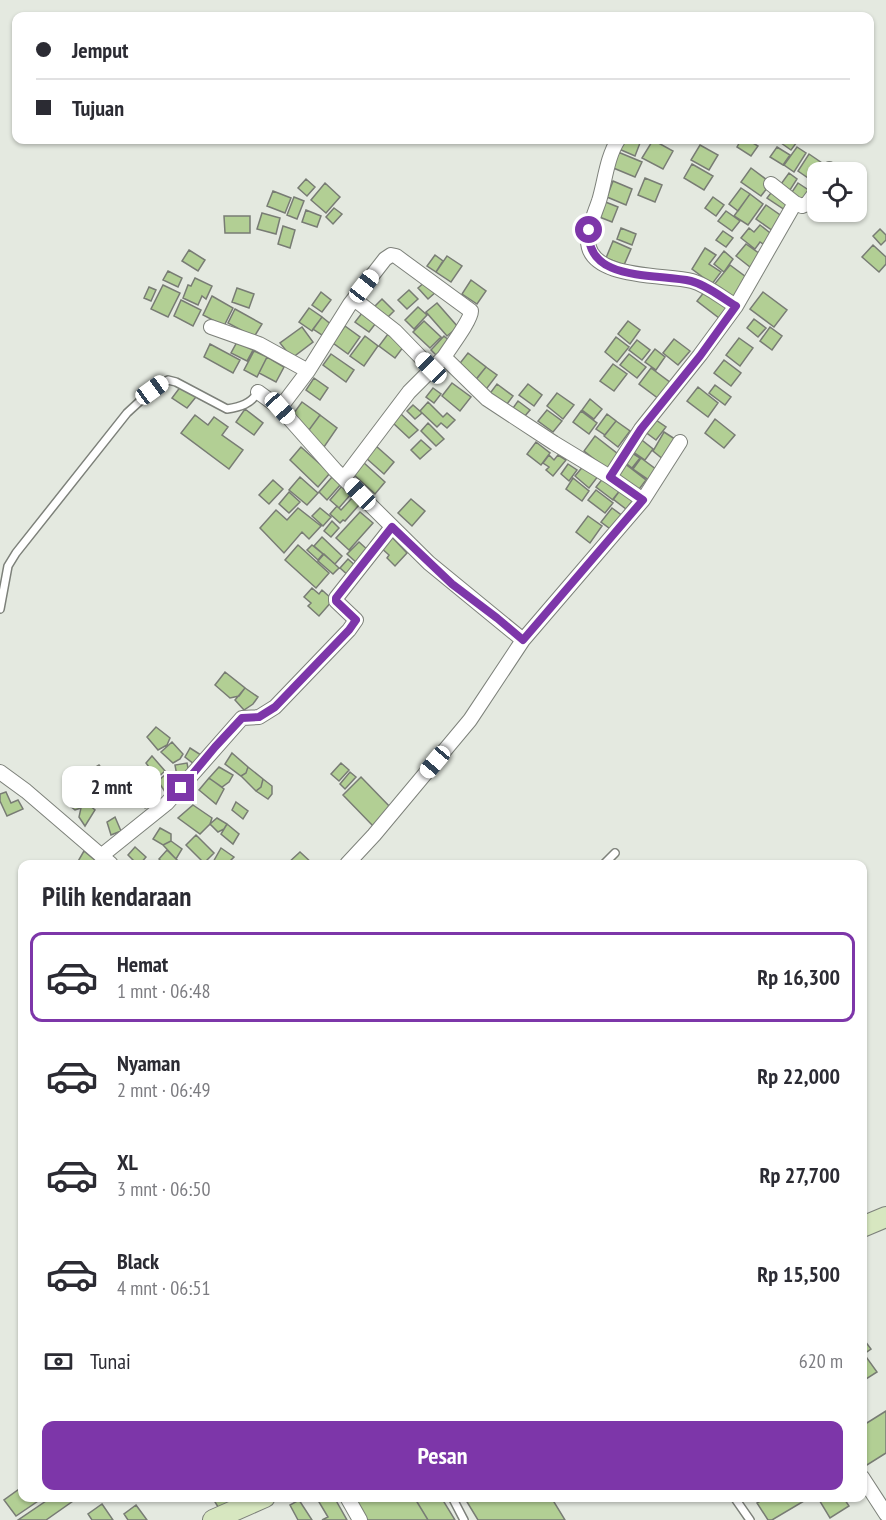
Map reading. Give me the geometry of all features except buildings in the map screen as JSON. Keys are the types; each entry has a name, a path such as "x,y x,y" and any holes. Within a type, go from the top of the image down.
{"main road":[{"path":"867,1225 886,1217"},
{"path":"213,1520 254,1502"}],"street":[{"path":"615,144 589,230 588,243 591,252 602,263 630,275 660,276 695,282 736,306"},
{"path":"771,184 795,203 802,206 807,204"},
{"path":"610,477 641,429 700,356 736,306 795,203"},
{"path":"280,408 308,371 354,299 385,259 391,255 396,256 471,311 471,318 444,357 409,392 344,478"},
{"path":"354,299 395,331 431,368"},
{"path":"211,327 259,344 308,371"},
{"path":"444,357 487,399 643,500"},
{"path":"258,392 280,408 344,478 452,584 523,640"},
{"path":"351,860 470,720 523,640 643,500 680,442"},
{"path":"0,772 26,790 106,860 167,803 242,718 259,717 275,707 349,630 356,620 336,601 336,598 392,527"},
{"path":"867,1485 886,1514"},
{"path":"350,1502 360,1520"}],"lane":[{"path":"0,609 8,566 16,553 127,413 152,390 168,380 176,382 227,409 248,403 258,392"},
{"path":"608,860 615,853"},
{"path":"455,1502 464,1520"},
{"path":"737,1502 750,1520"}],"route":[{"path":"181,788 242,718 259,717 275,707 349,630 356,620 336,601 337,595 392,527 452,584 523,640 643,500 610,477 641,429 700,356 736,306 695,282 660,276 630,275 602,263 591,252 588,243 589,230"}]}
